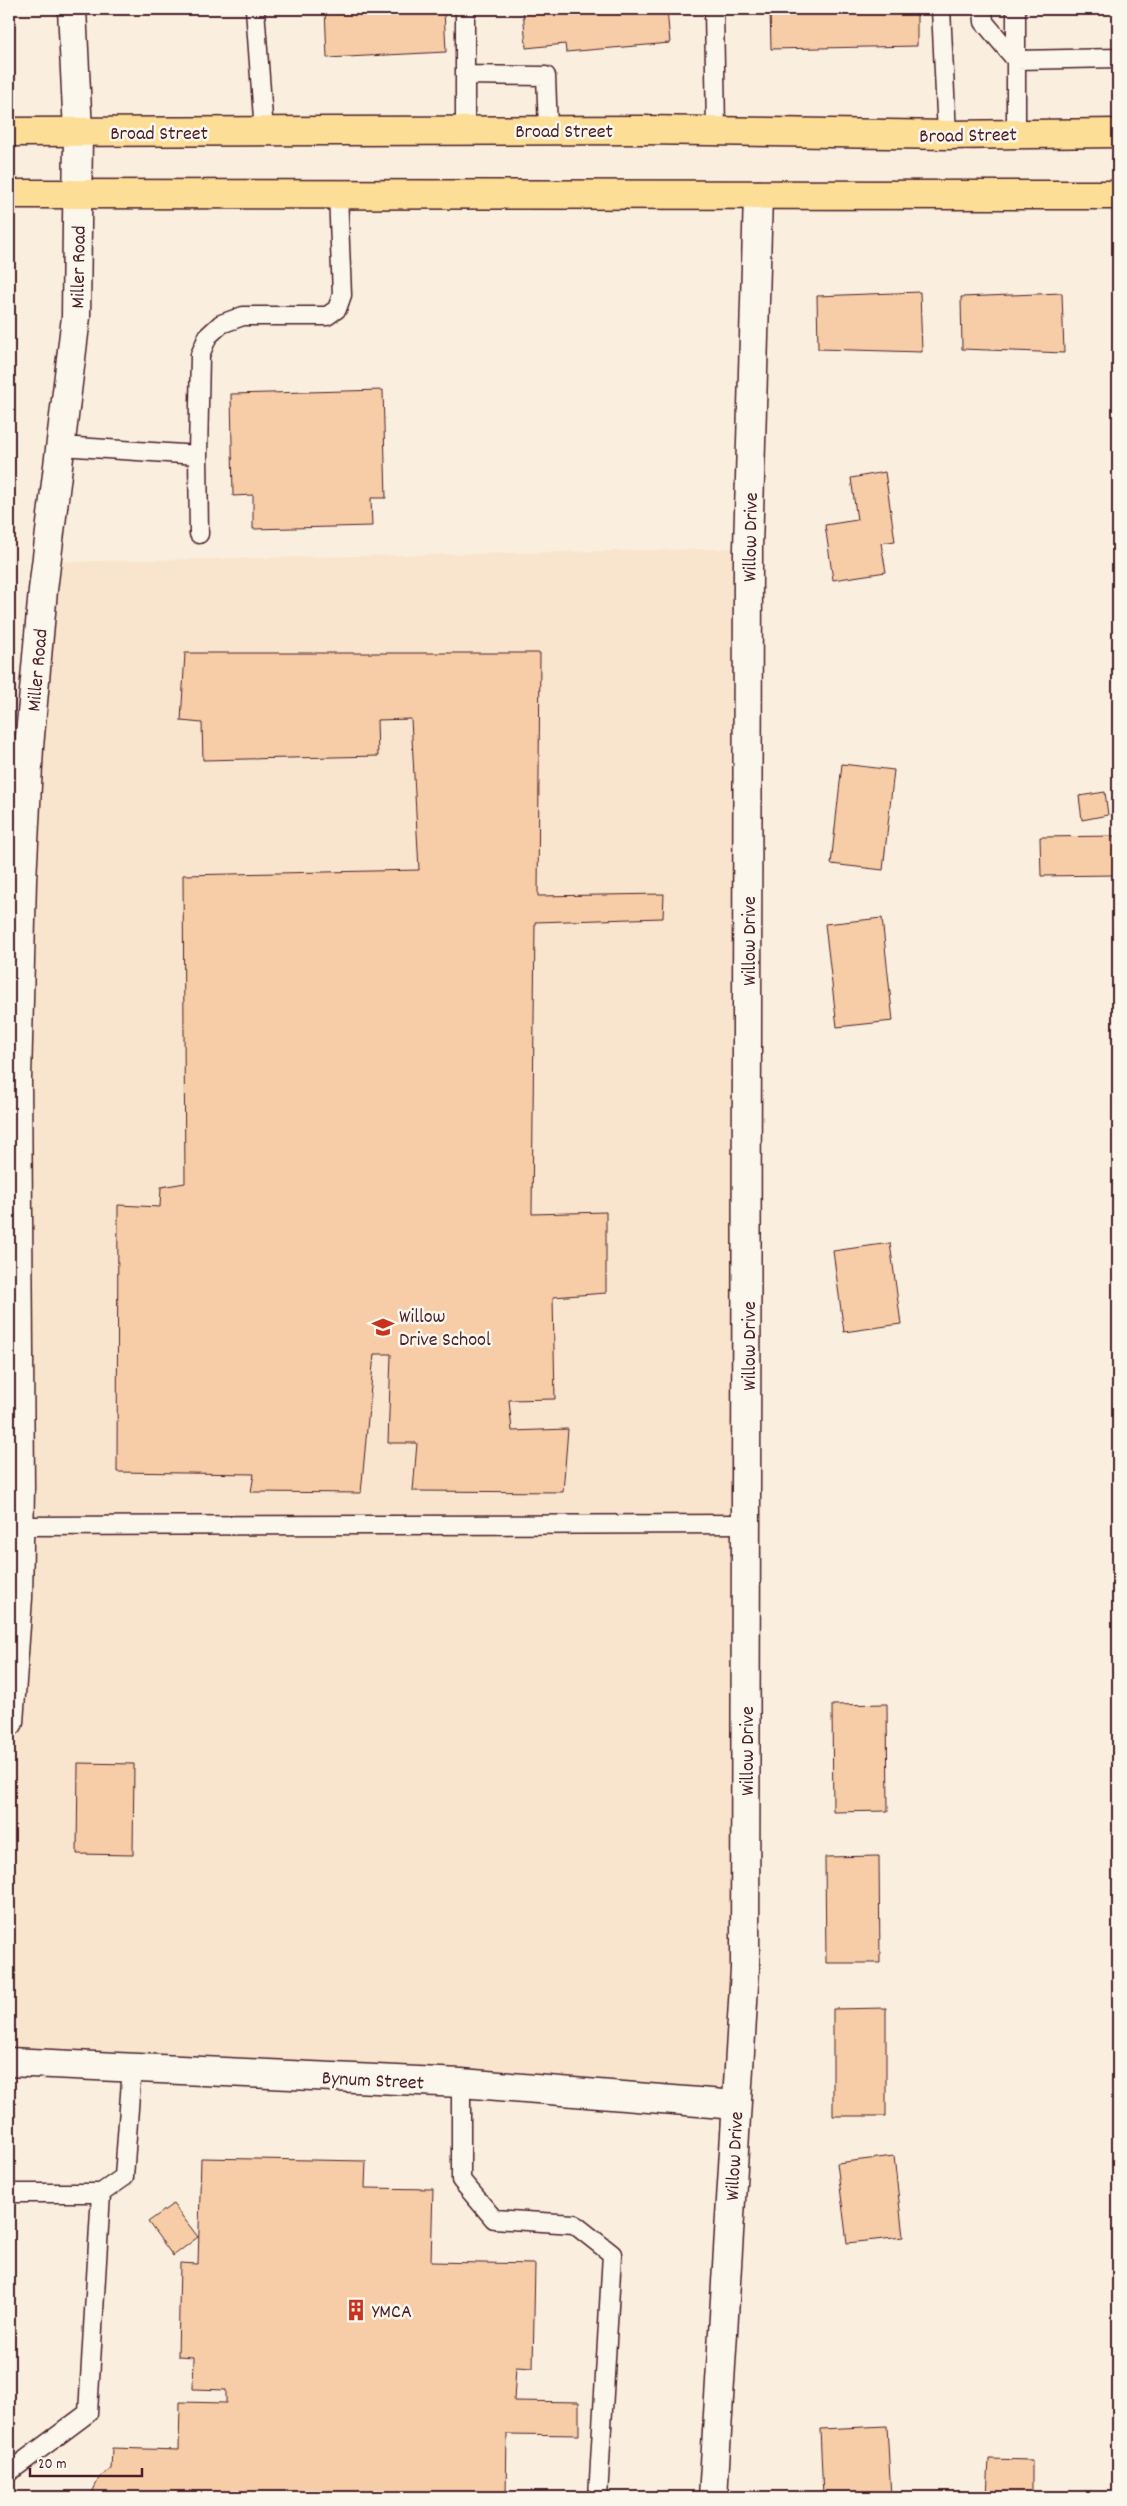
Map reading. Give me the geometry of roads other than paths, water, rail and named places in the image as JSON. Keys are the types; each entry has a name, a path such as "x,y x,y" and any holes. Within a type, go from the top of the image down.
{"main road":[{"name":"Broad Street","path":"9,132 716,130 947,135 1118,133"},
{"path":"9,194 1118,195"}],"street":[{"name":"Miller Road","path":"9,1722 18,1598 19,1526 13,1166 22,889 29,747 43,590 76,317 78,132 72,9"},
{"name":"Willow Drive","path":"713,2497 745,1969 748,1524 748,548 758,195"},
{"name":"Bynum Street","path":"9,2062 461,2083 736,2104"}],"lane":[{"path":"255,9 264,132"},
{"path":"465,9 465,131"},
{"path":"714,9 716,130"},
{"path":"941,9 947,135"},
{"path":"984,9 984,22 1016,60"},
{"path":"1016,9 1016,134"},
{"path":"1016,60 1118,58"},
{"path":"465,76 546,76 548,130"},
{"path":"199,534 200,355 208,336 221,324 243,316 327,316 337,309 342,295 338,194"},
{"path":"61,446 198,455"},
{"path":"19,1526 748,1524"},
{"path":"9,2193 102,2193 124,2177 132,2067"},
{"path":"461,2083 460,2180 494,2219 574,2224 612,2254 598,2497"},
{"path":"9,2472 88,2413 102,2193"}],"place":[{"name":"Willow Drive School","path":"383,1327"},
{"name":"YMCA","path":"356,2310"}]}
